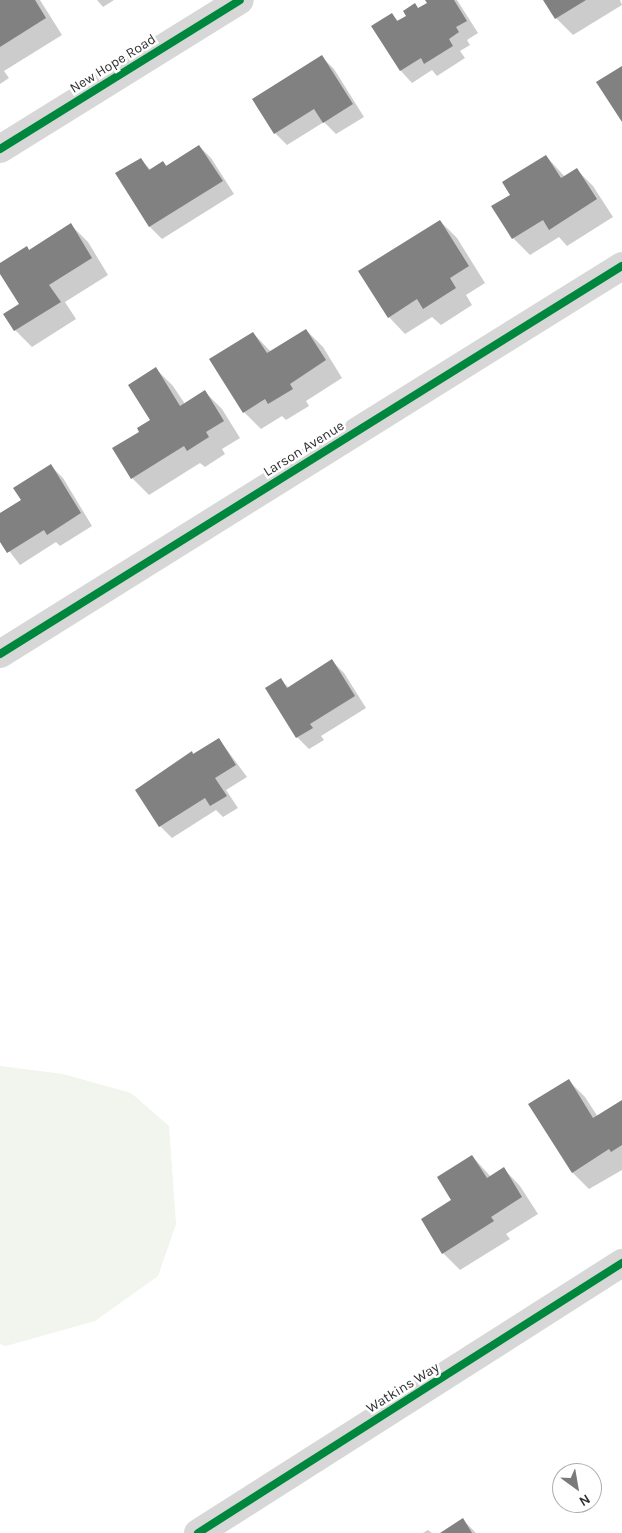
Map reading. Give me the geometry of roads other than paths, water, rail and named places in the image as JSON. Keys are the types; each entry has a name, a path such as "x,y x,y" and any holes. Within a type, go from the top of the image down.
{"street":[{"name":"New Hope Road","path":"0,149 240,0"},
{"name":"Larson Avenue","path":"0,654 622,266"},
{"name":"Watkins Way","path":"198,1533 622,1263"}]}
